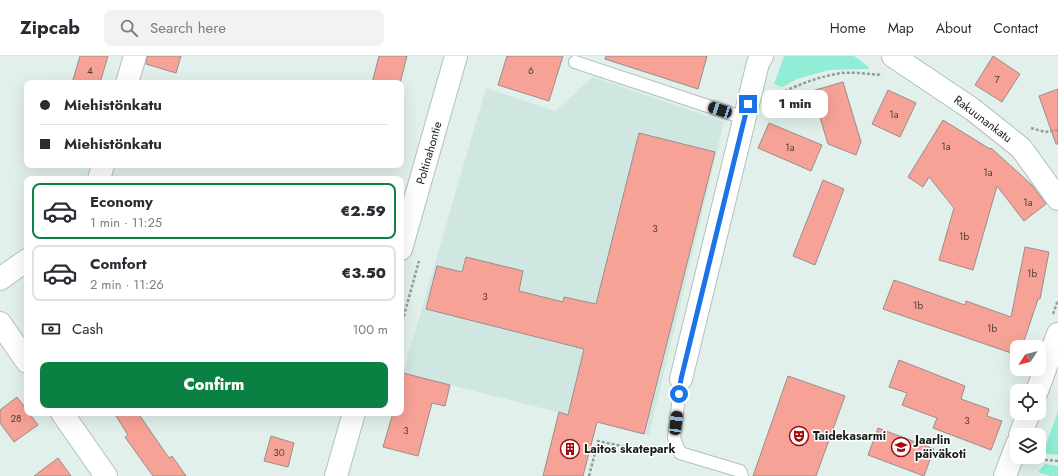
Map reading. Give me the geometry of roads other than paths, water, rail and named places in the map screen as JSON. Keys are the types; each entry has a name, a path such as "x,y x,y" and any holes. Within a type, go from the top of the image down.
{"street":[{"path":"128,80 135,56"},
{"name":"Poltinahontie","path":"404,238 456,56"},
{"path":"681,379 744,118 758,63 762,56"},
{"name":"Rakuunankatu","path":"888,65 972,109 1051,173 1058,199"},
{"path":"0,279 24,262"},
{"path":"0,324 24,358"},
{"path":"1040,384 1058,334"},
{"path":"64,416 106,476"},
{"path":"336,476 353,416"},
{"path":"1005,476 1010,463"}],"lane":[{"path":"575,62 744,118"},
{"path":"681,379 674,438 680,453 740,471 742,476"}],"place":[{"name":"Taidekasarmi","path":"799,436"},
{"name":"Jaarlin päiväkoti","path":"901,447"},
{"name":"Laitos skatepark","path":"570,449"}]}
